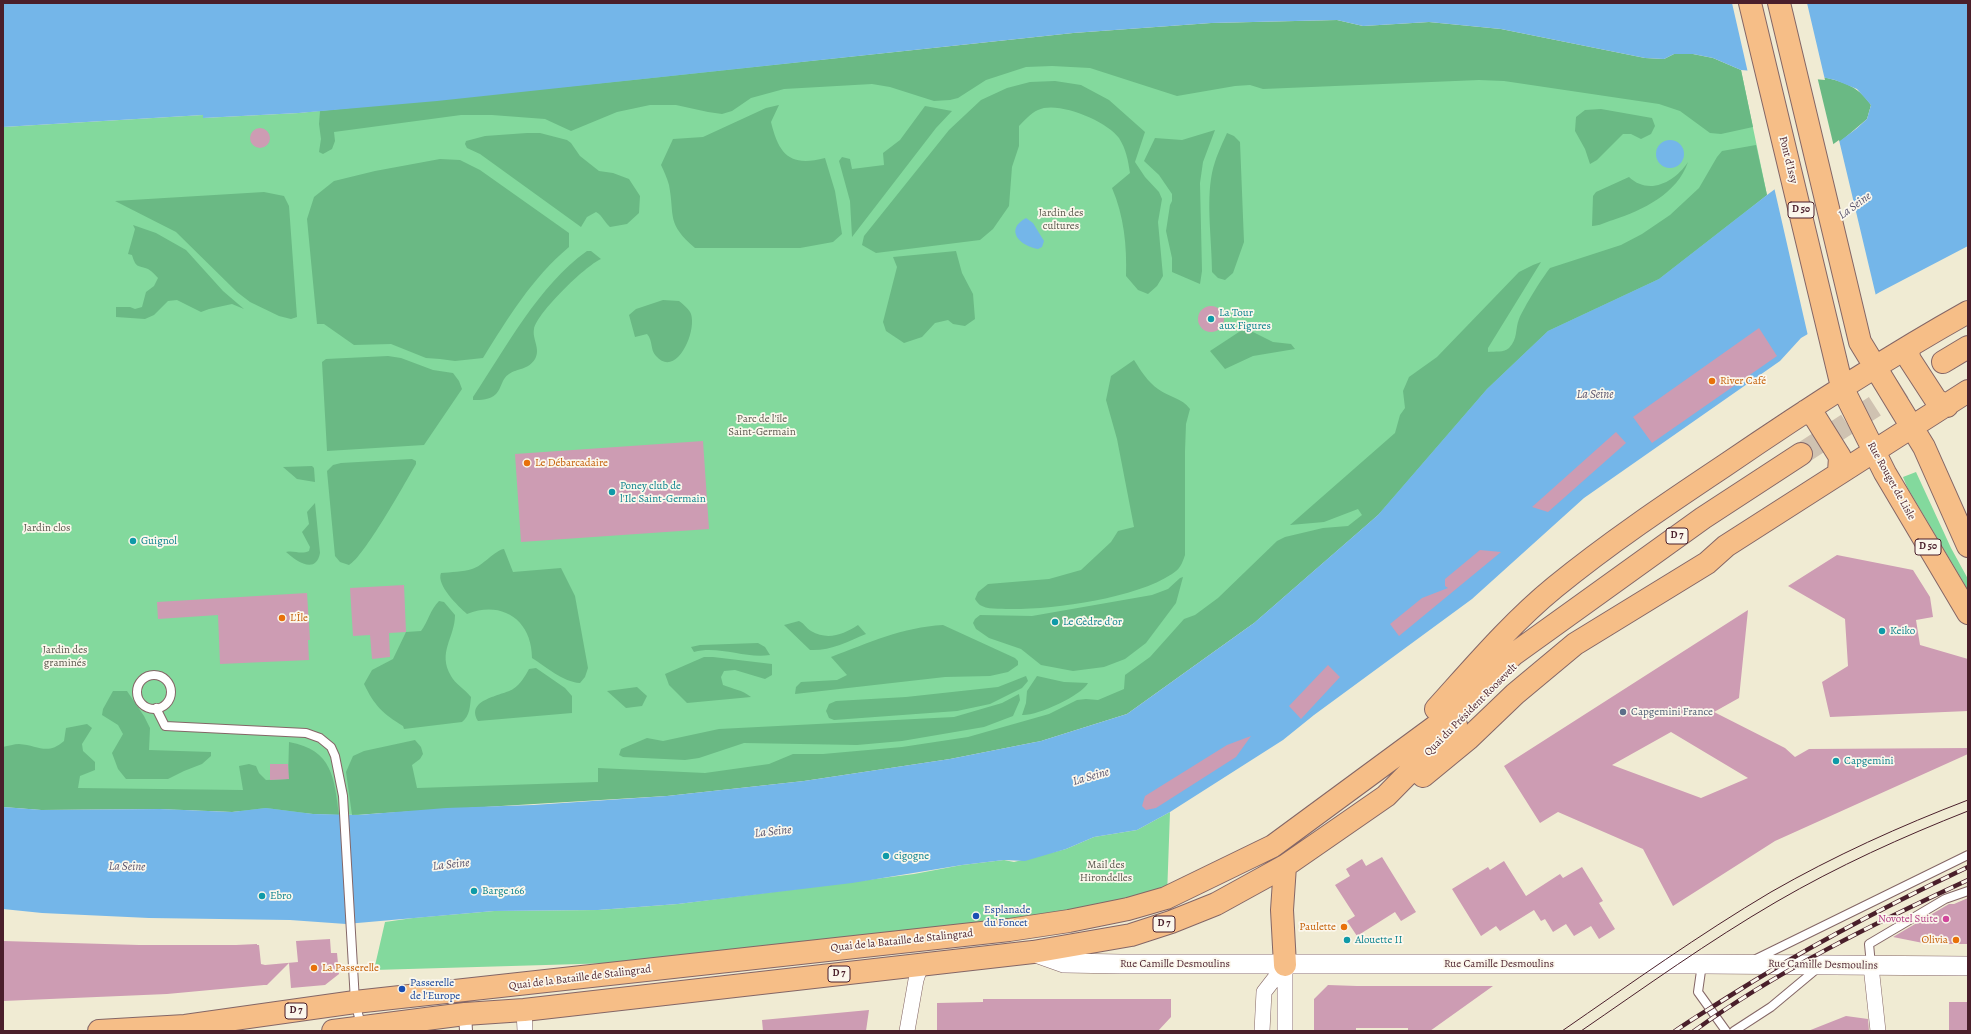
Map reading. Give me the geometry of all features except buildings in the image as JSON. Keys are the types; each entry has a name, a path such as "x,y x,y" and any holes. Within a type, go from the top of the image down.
{"main road":[{"name":"Pont d'Issy","path":"1750,3 1834,346 1842,387"},
{"name":"D 50","path":"1779,3 1860,342 1924,447 1968,546"},
{"path":"1371,775 1427,720 1491,647 1555,587 1657,511 1842,387 1968,312"},
{"path":"1910,346 1908,354 1910,360 1936,400 1947,406"},
{"path":"1943,362 1968,348"},
{"name":"Rue Rouget de Lisle","path":"1842,387 1885,473 1968,613"},
{"path":"1386,796 1412,785 1468,739 1515,694 1575,644 1707,562 1726,546 1839,472 1912,428 1968,391"},
{"path":"1806,411 1815,417 1840,458 1839,472"},
{"name":"Quai du Président Roosevelt","path":"1371,775 1436,726 1514,654 1703,518 1801,454"},
{"name":"Quai du Président Roosevelt","path":"1386,796 1557,623"},
{"name":"Quai de la Bataille de Stalingrad","path":"99,1031 185,1026 356,1002 1008,930 1128,910 1166,898 1273,846 1371,775"},
{"name":"D 7","path":"333,1031 361,1027 525,1021 921,965 1033,952 1131,935 1171,922 1235,894 1285,866 1386,796"},
{"path":"1285,866 1282,904 1285,965"},
{"path":"525,1021 556,980"},
{"name":"Quai de la Bataille de Stalingrad","path":"493,988 525,1021"}],"street":[{"name":"Rue Camille Desmoulins","path":"1033,952 1064,963 1285,965 1747,964 1821,966 1968,966"},
{"path":"908,1031 916,980 921,965"},
{"path":"1262,1031 1264,992 1285,965"},
{"path":"1285,965 1285,1031"},
{"path":"1871,966 1878,1031"}],"lane":[{"path":"152,675 163,677 168,681 171,692 167,703 156,708 146,707 137,694 137,688 142,679 152,675"},
{"path":"156,708 164,726 306,733 320,738 331,747 335,756 343,796 356,1002 361,1027"},
{"path":"1747,964 1968,856"},
{"path":"1871,966 1869,944 1945,900 1968,891"},
{"path":"1702,964 1698,992 1726,1031"},
{"path":"1734,1031 1771,1007 1821,966"}],"green space":[{"path":"1337,20 1363,26 1429,22 1501,29 1645,58 1664,59 1674,54 1693,54 1713,58 1741,70 1753,127 1721,134 1710,133 1680,111 1659,104 1504,81 1479,80 1263,89 1250,85 1235,86 1177,96 1090,68 1052,66 1026,67 986,80 958,98 950,100 934,101 890,87 872,84 784,89 751,98 732,111 722,114 676,105 650,105 617,112 571,131 545,119 492,115 461,115 334,132 335,141 332,149 323,154 319,152 321,139 319,124 320,111 633,80 1073,33 1211,23"},
{"name":"Parc de l'île Saint-Germain","path":"967,45 1741,70 1767,195 1378,515 1254,623 1041,741 358,815 160,809 3,807 3,127 203,115 203,118 299,113"},
{"path":"1817,76 1833,79 1847,84 1866,98 1871,105 1867,119 1834,147"},
{"path":"1055,81 1081,85 1109,100 1145,132 1135,162 1145,177 1159,192 1162,199 1158,222 1163,276 1157,286 1148,294 1138,290 1126,276 1124,231 1112,188 1130,173 1123,146 1119,138 1104,125 1069,110 1046,108 1038,110 1030,115 1019,126 1019,146 1012,167 1009,206 993,229 980,240 876,253 862,245 864,236 949,130 981,100 1007,88 1030,82"},
{"path":"779,105 771,122 774,133 782,150 788,156 803,161 825,158 835,191 842,234 833,242 800,248 695,248 680,232 673,219 669,185 661,165 673,139 703,137 766,108"},
{"path":"925,106 952,111 936,128 852,237 850,201 839,161 842,157 850,159 852,169 884,165 883,153 900,140"},
{"path":"1601,109 1652,118 1655,126 1651,134 1641,139 1631,134 1623,134 1597,160 1590,164 1585,149 1575,131 1576,117 1585,110"},
{"path":"1215,130 1203,162 1200,183 1202,271 1200,284 1172,272 1172,258 1166,231 1172,194 1159,175 1144,161 1155,138 1182,140"},
{"path":"540,133 567,140 571,143 580,156 599,171 613,173 629,179 640,196 639,213 627,224 610,227 596,212 587,217 581,227 480,154 467,148 465,144 466,141 485,136"},
{"path":"1227,133 1234,136 1240,142 1244,242 1233,273 1225,280 1218,278 1212,272 1209,197 1213,168"},
{"path":"1756,145 1767,195 1659,279 1548,331 1487,389 1378,515 1254,623 1127,714 1041,741 950,759 804,781 667,796 352,815 346,772 353,756 364,751 415,740 421,747 423,754 420,759 412,765 417,788 598,782 598,768 705,773 769,764 793,754 823,754 902,747 968,737 1049,714 1077,700 1098,700 1124,689 1125,675 1150,657 1184,619 1195,615 1218,598 1277,541 1285,537 1323,528 1348,526 1362,515 1358,509 1324,522 1290,525 1395,433 1400,415 1405,408 1403,391 1409,377 1437,357 1519,272 1541,262 1488,348 1488,352 1505,351 1512,345 1521,314 1542,278 1550,268 1621,245 1642,234 1670,215 1699,188 1722,151"},
{"path":"440,159 460,160 480,170 569,233 569,247 532,285 511,313 483,358 455,361 426,358 391,344 354,345 324,324 317,324 307,219 314,197 334,181 375,171"},
{"path":"1688,162 1676,183 1658,199 1647,206 1624,216 1600,225 1592,226 1593,196 1596,192 1629,177 1637,183 1645,185 1653,186 1661,184 1669,181 1683,169"},
{"path":"264,192 284,196 289,206 297,317 291,319 279,316 250,302 237,292 176,232 115,201"},
{"path":"133,225 156,233 186,250 223,291 244,309 232,304 201,312 177,300 168,301 154,315 145,319 116,317 116,307 130,307 135,309 142,307 146,292 154,286 158,278 148,269 137,265 132,255 128,254 135,229"},
{"path":"587,251 591,251 601,259 574,280 543,312 534,329 537,355 532,363 506,376 498,392 494,396 485,399 473,400 473,397 511,338 538,300 569,265"},
{"path":"956,251 962,273 973,294 975,319 965,326 953,324 948,320 935,323 922,337 904,343 886,331 883,322 897,267 893,257"},
{"path":"663,300 679,301 691,314 691,331 688,341 677,358 671,362 663,362 654,354 649,336 647,334 635,337 629,315 636,309"},
{"path":"1245,328 1273,342 1291,344 1295,349 1253,356 1225,369 1210,351"},
{"path":"388,356 401,358 433,370 453,373 459,381 462,389 424,445 327,451 322,362 326,359"},
{"path":"1134,360 1154,386 1162,392 1183,402 1190,409 1186,424 1185,451 1185,555 1180,566 1172,574 1156,583 1115,596 1092,601 1024,609 991,608 981,606 975,599 978,592 988,584 1049,579 1081,570 1111,542 1118,531 1134,527 1117,439 1106,400 1111,376"},
{"path":"412,459 416,461 416,464 374,535 356,559 349,565 340,562 335,556 327,471 333,465 341,463"},
{"path":"312,466 314,468 315,482 297,479 283,467"},
{"path":"1916,472 1951,548 1968,579 1968,590 1907,487 1903,477"},
{"path":"315,503 320,553 318,560 310,565 300,562 286,552 303,553 309,551 310,547 302,532 309,524 307,512"},
{"path":"504,549 513,572 561,568 575,596 588,668 585,677 580,683 561,677 532,658 531,645 527,633 513,616 492,610 480,610 467,614 445,589 440,578 441,573 472,569 500,550"},
{"path":"1183,577 1176,603 1146,643 1125,659 1104,667 1073,671 1041,665 1021,649 989,638 976,629 973,623 980,615 1032,616 1152,595 1168,589"},
{"path":"439,601 444,602 455,615 446,652 447,667 453,679 471,697 469,711 467,717 462,722 404,729 403,726 390,717 375,703 364,684 372,670 393,659 406,632 421,631 433,608"},
{"path":"799,621 811,631 824,636 836,635 858,625 866,634 845,643 825,649 810,650 784,625"},
{"path":"943,625 1015,658 1018,661 1018,665 1008,672 990,676 945,677 795,694 796,687 801,682 837,680 847,675 831,657 900,632 928,626"},
{"path":"758,643 765,647 770,655 761,656 713,650 694,652 691,647 700,645"},
{"path":"704,657 772,664 772,675 765,679 735,670 724,671 721,677 723,685 741,691 751,697 687,703 669,685 665,674"},
{"path":"536,668 565,688 572,696 572,713 478,721 475,714 476,708 480,703 486,699 513,689 521,682 529,669"},
{"path":"1026,676 1028,681 1022,688 990,704 957,711 834,720 829,718 826,711 829,704 836,701 906,697 998,687"},
{"path":"1037,676 1064,682 1088,683 1077,694 1048,709 1022,715 1026,703 1027,691"},
{"path":"637,687 647,696 642,706 626,708 607,691"},
{"path":"113,691 127,691 144,716 150,728 149,750 211,752 211,756 202,764 168,779 126,779 118,769 112,753 123,734 118,725 102,715 103,709"},
{"path":"1019,694 1020,700 1013,716 984,727 902,741 857,745 744,743 699,758 685,760 623,757 619,755 621,749 647,738 663,741 719,729 954,717 1002,703"},
{"path":"87,724 92,728 82,744 83,751 95,762 95,770 80,776 78,788 243,790 239,766 249,764 256,766 259,773 266,780 288,779 289,742 304,746 315,752 323,759 333,778 339,815 313,814 266,808 232,812 160,809 41,810 3,807 3,747 19,744 47,749 52,748 64,741 66,728"},
{"name":"Mail des Hirondelles","path":"1170,812 1167,896 975,932 683,961 374,970 385,922 494,911 598,910 678,904 914,874 962,865 1004,860 1014,862 1066,849 1094,837 1137,830"}],"water":[{"name":"La Seine","path":"3,3 1968,3 1968,246 1880,292 1801,338 1780,361 1584,498 1472,599 1314,715 1283,740 1170,812 1137,830 1094,837 1066,849 1025,861 1004,860 962,865 852,883 678,904 598,910 494,911 346,924 290,920 149,918 42,913 3,909 3,807 42,810 160,809 232,812 266,808 313,814 358,815 446,808 533,805 667,796 804,781 950,759 1041,741 1127,714 1254,623 1378,515 1487,389 1548,331 1659,279 1767,195 1856,129 1867,119 1871,105 1857,89 1835,80 1817,76 1741,70 1713,58 1693,54 1674,54 1664,59 1645,58 1501,29 1429,22 1363,26 1337,20 1211,23 1073,33 437,101 299,113 203,118 203,115 3,127"},
{"path":"1670,140 1680,144 1684,154 1680,164 1670,168 1660,164 1656,154 1660,144"},
{"path":"1026,218 1033,223 1044,241 1042,247 1038,249 1025,245 1020,241 1015,232 1019,223"}],"pier":[{"path":"1732,3 1807,3 1825,80 1748,73"},
{"path":"1839,140 1876,296 1808,336 1774,187"}],"tunnel":[{"path":"1801,454 1943,362"}],"tram line":[{"path":"1562,1031 1639,977 1771,892 1868,842 1917,820 1968,800"},
{"path":"1581,1031 1702,948 1776,902 1823,876 1870,853 1968,811"}],"railway":[{"path":"1675,1031 1757,979 1816,945 1876,912 1968,867"},
{"path":"1694,1031 1759,988 1827,949 1968,880"}],"place":[{"name":"La Tour aux Figures","path":"1211,319"},
{"name":"River Café","path":"1712,381"},
{"name":"Le Débarcadaire","path":"527,463"},
{"name":"Poney club de l'Ile Saint-Germain","path":"612,492"},
{"name":"Guignol","path":"133,541"},
{"name":"L'Île","path":"282,618"},
{"name":"Le Cèdre d'or","path":"1055,622"},
{"name":"Keiko","path":"1882,631"},
{"name":"Capgemini France","path":"1623,712"},
{"name":"Capgemini","path":"1836,761"},
{"name":"cigogne","path":"886,856"},
{"name":"Barge 166","path":"474,891"},
{"name":"Ebro","path":"262,896"},
{"name":"Esplanade du Foncet","path":"976,916"},
{"name":"Novotel Suite","path":"1946,919"},
{"name":"Paulette","path":"1344,927"},
{"name":"Alouette II","path":"1347,940"},
{"name":"Olivia","path":"1956,940"},
{"name":"La Passerelle","path":"314,968"},
{"name":"Passerelle de l'Europe","path":"402,989"}],"park label":[{"name":"Jardin des cultures","path":"1061,219"},
{"name":"Jardin clos","path":"47,528"},
{"name":"Jardin des graminés","path":"65,656"}]}
